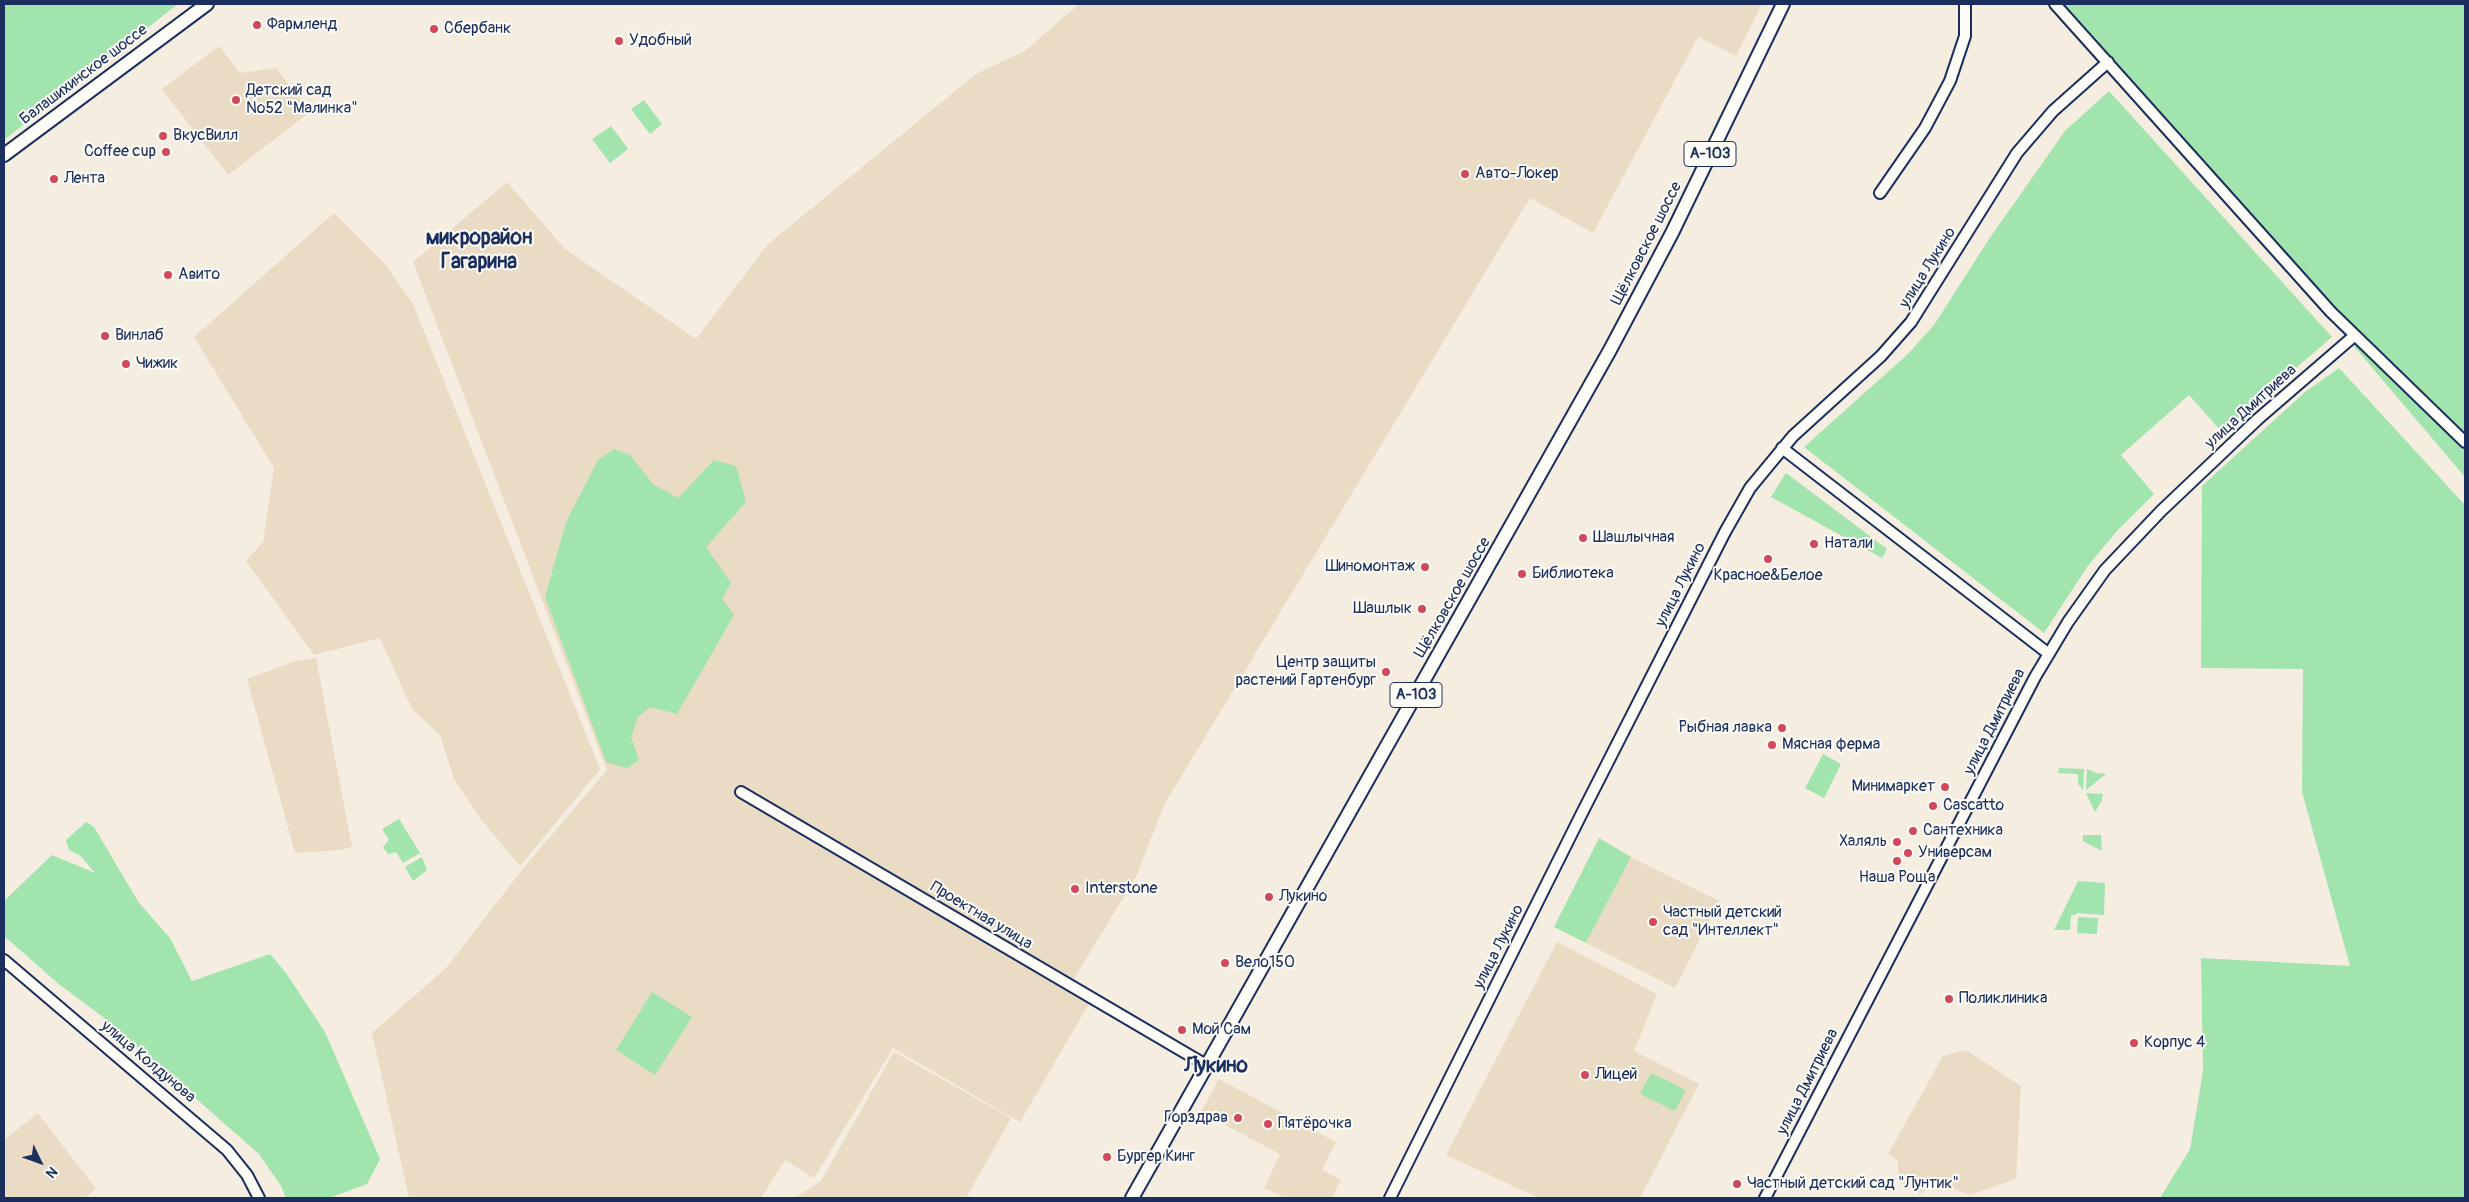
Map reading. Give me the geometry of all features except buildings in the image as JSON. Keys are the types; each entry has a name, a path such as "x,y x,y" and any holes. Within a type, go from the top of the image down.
{"main road":[{"name":"Балашихинское шоссе","path":"4,155 207,4"},
{"name":"Щёлковское шоссе","path":"1132,1198 1610,350 1672,234 1783,4"}],"street":[{"path":"1880,193 1925,128 1950,81 1965,36 1964,4"},
{"path":"2055,4 2354,336 2465,442"},
{"name":"улица Лукино","path":"1390,1198 1740,504 1782,448 1867,370 1912,322 2017,153 2053,111 2108,62"},
{"name":"улица Дмитриева","path":"1765,1198 2048,654 2105,570 2161,512 2258,419 2354,336"},
{"path":"1782,448 2048,654"},
{"name":"Проектная улица","path":"742,792 1206,1065"},
{"name":"улица Колдунова","path":"4,960 227,1150 247,1175 259,1198"}],"shaded area":[{"path":"1079,4 1762,4 1736,56 1698,37 1593,233 1530,198 1164,805 1136,877 1068,988 1090,1002 1020,1122 893,1048 814,1178 785,1160 761,1198 409,1198 372,1033 446,968 522,870 607,770 413,262 507,182 565,249 696,339 767,245 976,74 1025,51"},
{"name":"Детский сад №52 \"Малинка\"","path":"219,46 240,73 276,68 310,112 228,175 162,89"},
{"path":"334,213 385,264 413,304 600,769 520,866 483,822 454,779 440,735 412,709 380,638 314,655 246,561 263,542 274,468 194,337"},
{"path":"316,658 352,847 341,850 295,853 247,679 293,662"},
{"name":"Частный детский сад \"Интеллект\"","path":"1631,857 1719,901 1675,988 1586,943"},
{"name":"Лицей","path":"1557,942 1657,994 1634,1051 1699,1084 1640,1198 1539,1198 1446,1155"},
{"path":"1966,1050 2021,1086 2016,1179 1970,1195 1933,1180 1921,1194 1898,1181 1898,1161 1888,1154 1943,1056"},
{"path":"894,1052 1011,1118 966,1198 794,1198 821,1181"},
{"path":"1219,1079 1336,1142 1322,1170 1341,1180 1332,1198 1286,1198 1264,1188 1280,1154 1201,1112"},
{"path":"38,1113 96,1189 85,1198 4,1198 4,1140"}],"green space":[{"path":"4,4 178,4 4,140"},
{"path":"2063,4 2465,4 2465,477"},
{"path":"2109,91 2332,337 2222,432 2189,395 2121,455 2154,494 2116,532 2087,567 2044,633 1804,447 1908,354 1934,325 1989,239 2065,131"},
{"path":"644,100 662,124 650,134 631,109"},
{"path":"611,126 628,149 610,163 592,139"},
{"path":"2339,368 2465,505 2465,1198 2160,1198 2190,1149 2203,1071 2201,958 2350,966 2302,792 2303,669 2201,668 2202,486 2305,392"},
{"path":"614,449 630,455 653,484 678,498 714,460 736,466 746,502 706,547 731,583 722,599 734,615 677,714 650,707 638,717 631,737 639,760 627,768 606,762 545,597 566,522 598,460"},
{"path":"1786,473 1887,549 1882,558 1771,497"},
{"path":"1823,754 1841,764 1824,798 1805,788"},
{"path":"2059,768 2084,769 2083,790 2078,784 2078,774 2058,773"},
{"path":"2087,769 2096,773 2106,774 2086,790"},
{"path":"2086,793 2103,794 2102,800 2095,812"},
{"path":"399,819 420,853 403,863 396,852 388,854 383,847 389,840 382,829"},
{"path":"86,822 94,827 139,903 170,938 192,981 270,954 286,973 325,1032 380,1159 367,1184 329,1198 286,1198 281,1186 259,1154 103,1017 60,985 4,936 4,901 52,855 95,873 81,856 69,850 66,840"},
{"path":"2083,835 2101,835 2102,851 2083,841"},
{"path":"1599,838 1631,857 1586,943 1554,927"},
{"path":"422,857 427,870 413,881 405,867"},
{"path":"2078,881 2105,883 2104,915 2076,913 2076,915 2071,915 2070,930 2054,930"},
{"path":"2078,917 2098,918 2097,934 2077,933"},
{"path":"652,992 692,1017 655,1075 616,1050"},
{"path":"1651,1073 1686,1090 1675,1111 1640,1094"}],"place":[{"name":"Фармленд","path":"257,25"},
{"name":"Сбербанк","path":"434,29"},
{"name":"Удобный","path":"619,41"},
{"name":"Детский сад №52 \"Малинка\"","path":"236,100"},
{"name":"ВкусВилл","path":"163,136"},
{"name":"Coffee cup","path":"166,152"},
{"name":"Авто-Локер","path":"1465,174"},
{"name":"Лента","path":"54,179"},
{"name":"Авито","path":"168,275"},
{"name":"Винлаб","path":"105,336"},
{"name":"Чижик","path":"126,364"},
{"name":"Шашлычная","path":"1583,538"},
{"name":"Натали","path":"1814,544"},
{"name":"Красное&Белое","path":"1768,559"},
{"name":"Шиномонтаж","path":"1425,567"},
{"name":"Библиотека","path":"1522,574"},
{"name":"Шашлык","path":"1422,609"},
{"name":"Центр защиты растений Гартенбург","path":"1386,672"},
{"name":"Рыбная лавка","path":"1782,728"},
{"name":"Мясная ферма","path":"1772,745"},
{"name":"Минимаркет","path":"1945,787"},
{"name":"Cascatto","path":"1933,806"},
{"name":"Сантехника","path":"1913,831"},
{"name":"Халяль","path":"1897,842"},
{"name":"Универсам","path":"1908,853"},
{"name":"Наша Роща","path":"1897,861"},
{"name":"Interstone","path":"1075,889"},
{"name":"Лукино","path":"1269,897"},
{"name":"Частный детский сад \"Интеллект\"","path":"1653,922"},
{"name":"Вело150","path":"1225,963"},
{"name":"Поликлиника","path":"1949,999"},
{"name":"Мой Сам","path":"1182,1030"},
{"name":"Корпус 4","path":"2134,1043"},
{"name":"Лицей","path":"1585,1075"},
{"name":"Горздрав","path":"1238,1118"},
{"name":"Пятёрочка","path":"1268,1124"},
{"name":"Бургер Кинг","path":"1107,1157"},
{"name":"Частный детский сад \"Лунтик\"","path":"1737,1184"}],"district":[{"name":"микрорайон Гагарина","path":"479,251"},
{"name":"Лукино","path":"1216,1067"}]}
